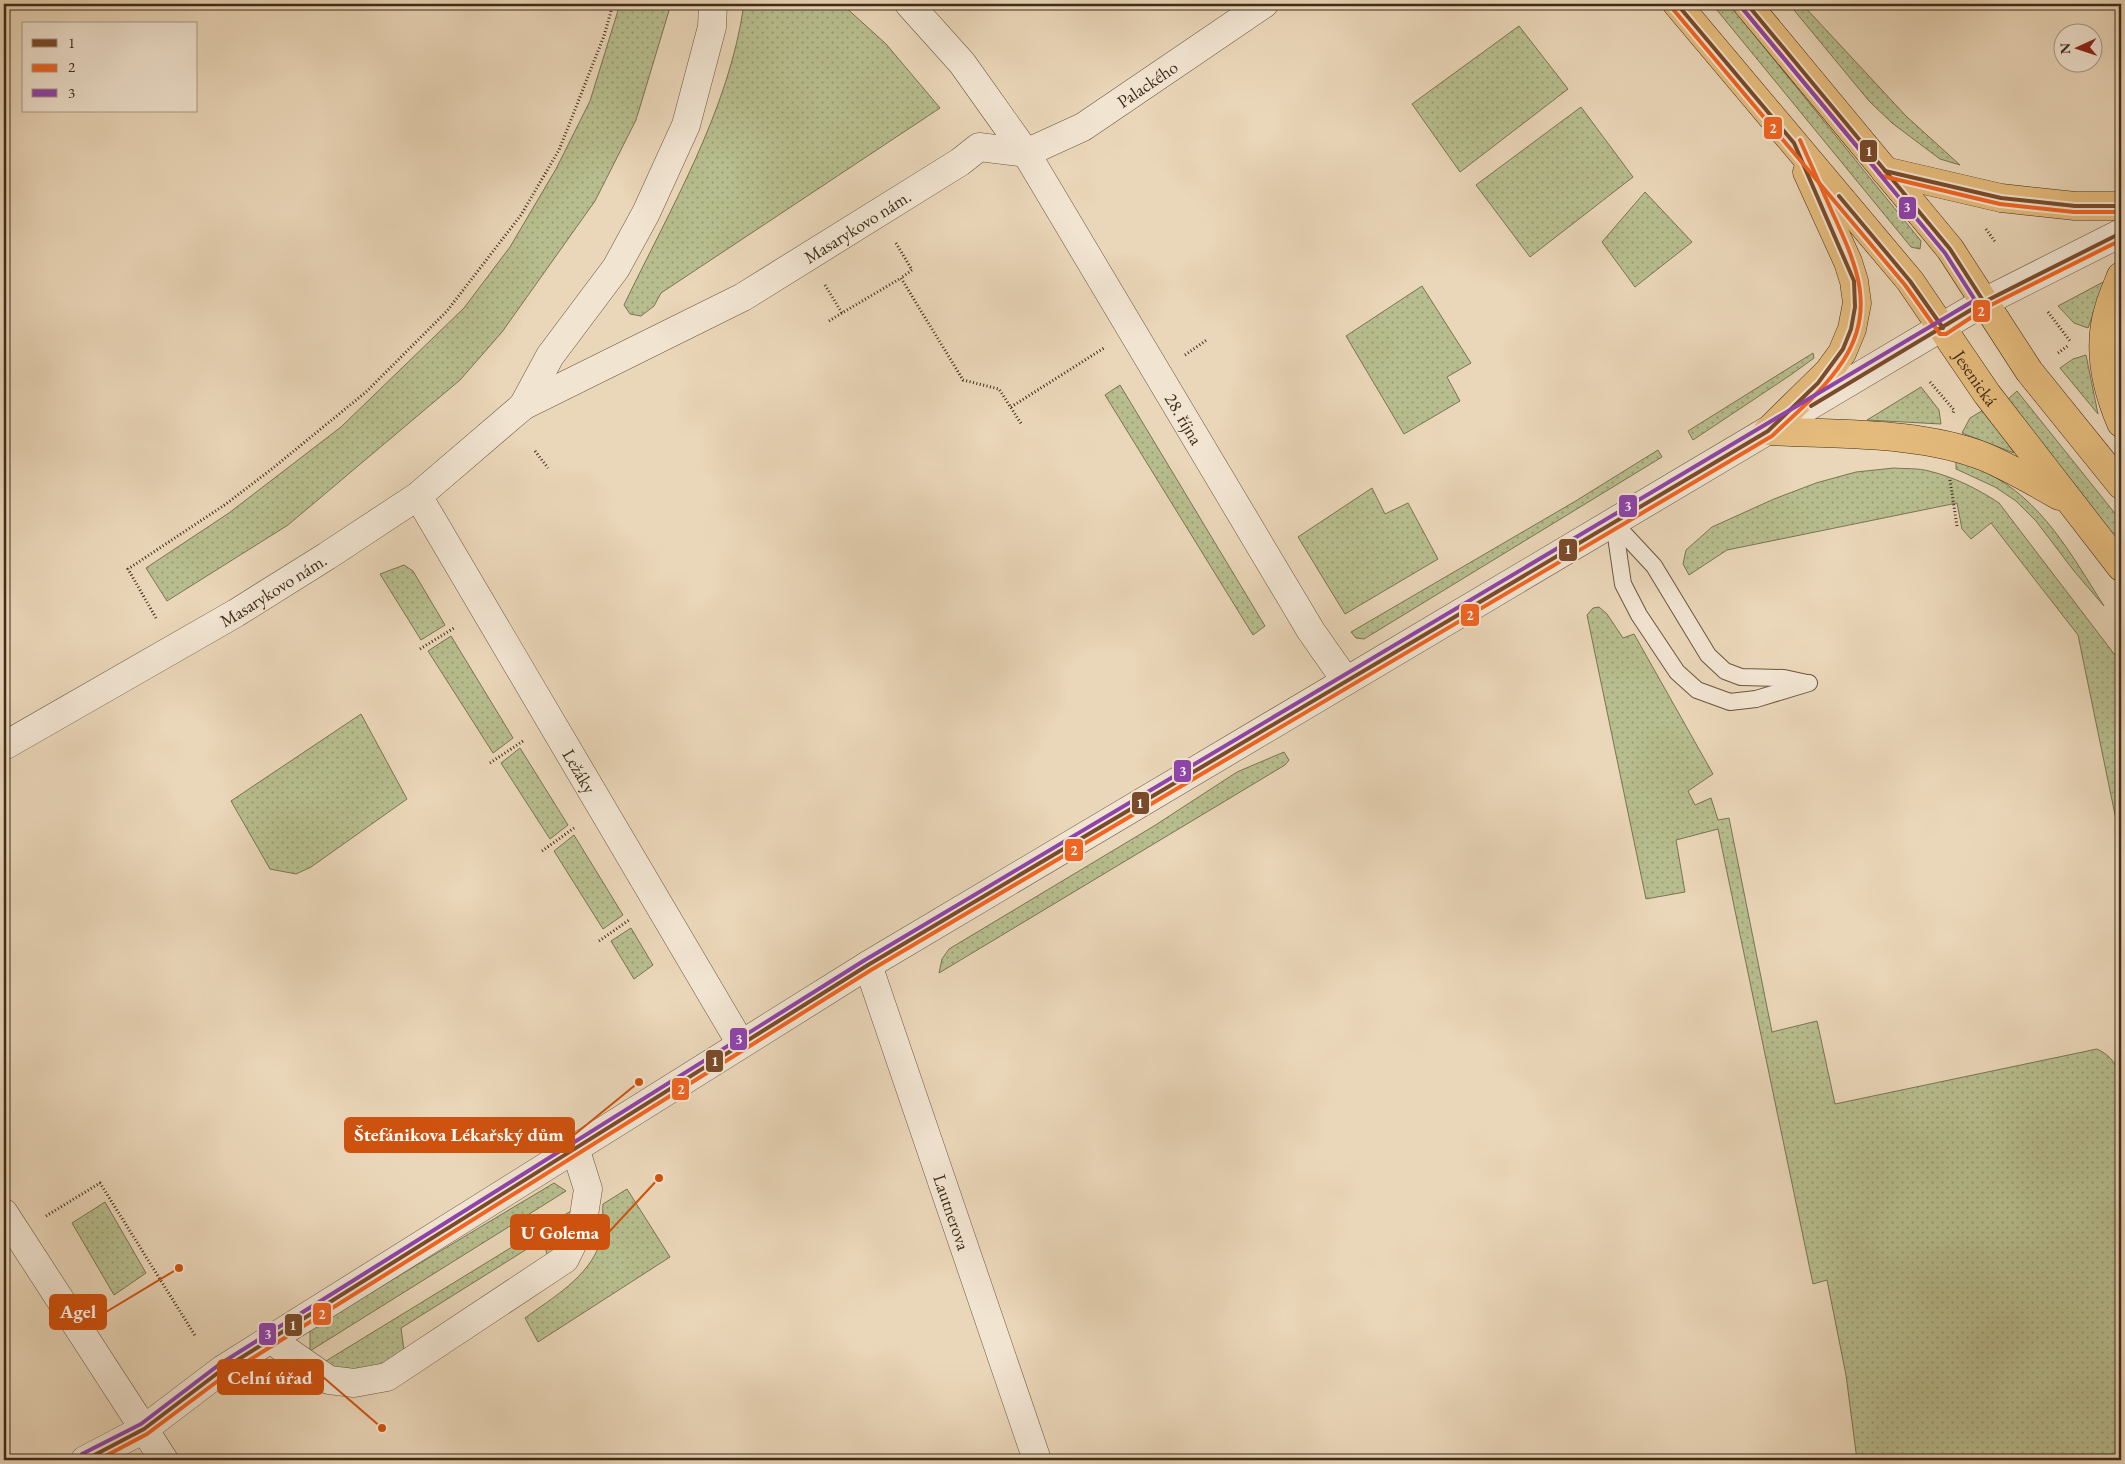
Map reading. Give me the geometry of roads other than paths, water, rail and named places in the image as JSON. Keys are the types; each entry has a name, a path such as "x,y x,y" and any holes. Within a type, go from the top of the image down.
{"main road":[{"name":"Jesenická","path":"1677,4 1910,281 1987,394 2121,567"},
{"path":"1747,4 1950,249 2029,371 2121,485"},
{"path":"1768,431 1828,372 1842,353 1852,329 1857,303 1854,281 1848,262 1794,143"},
{"path":"1885,171 2001,198 2075,206 2121,206"},
{"path":"2121,276 2108,310 2104,342 2105,374 2121,423"},
{"path":"1768,431 1896,438 1949,446 1984,457 2019,473 2072,504"}],"street":[{"name":"Masarykovo nám.","path":"522,406 550,356 616,268 646,213 686,126 712,27 713,4"},
{"path":"909,4 962,62 1026,153"},
{"name":"Palackého","path":"1026,153 1083,127 1264,4"},
{"name":"Masarykovo nám.","path":"4,746 236,613 418,496 522,406 743,297 960,162 980,147 1026,153"},
{"name":"28. října","path":"1026,153 1311,632 1346,681"},
{"path":"85,1460 144,1428 223,1369 868,965 1984,302 2121,232"},
{"name":"Ležáky","path":"418,496 741,1044"},
{"name":"Lautnerova","path":"868,965 1036,1460"},
{"path":"270,1339 329,1380 354,1383 387,1377 565,1259 584,1222 588,1189 575,1148"},
{"path":"4,1212 164,1460"}],"lane":[{"path":"1614,523 1654,566 1708,656 1725,671 1741,677 1784,678 1809,683 1756,699 1730,702 1697,690 1677,672 1639,616 1623,584 1614,523"}],"place":[{"name":"Štefánikova Lékařský dům","path":"639,1082"},
{"name":"U Golema","path":"659,1178"},
{"name":"Agel","path":"179,1268"},
{"name":"Celní úřad","path":"382,1428"}]}
